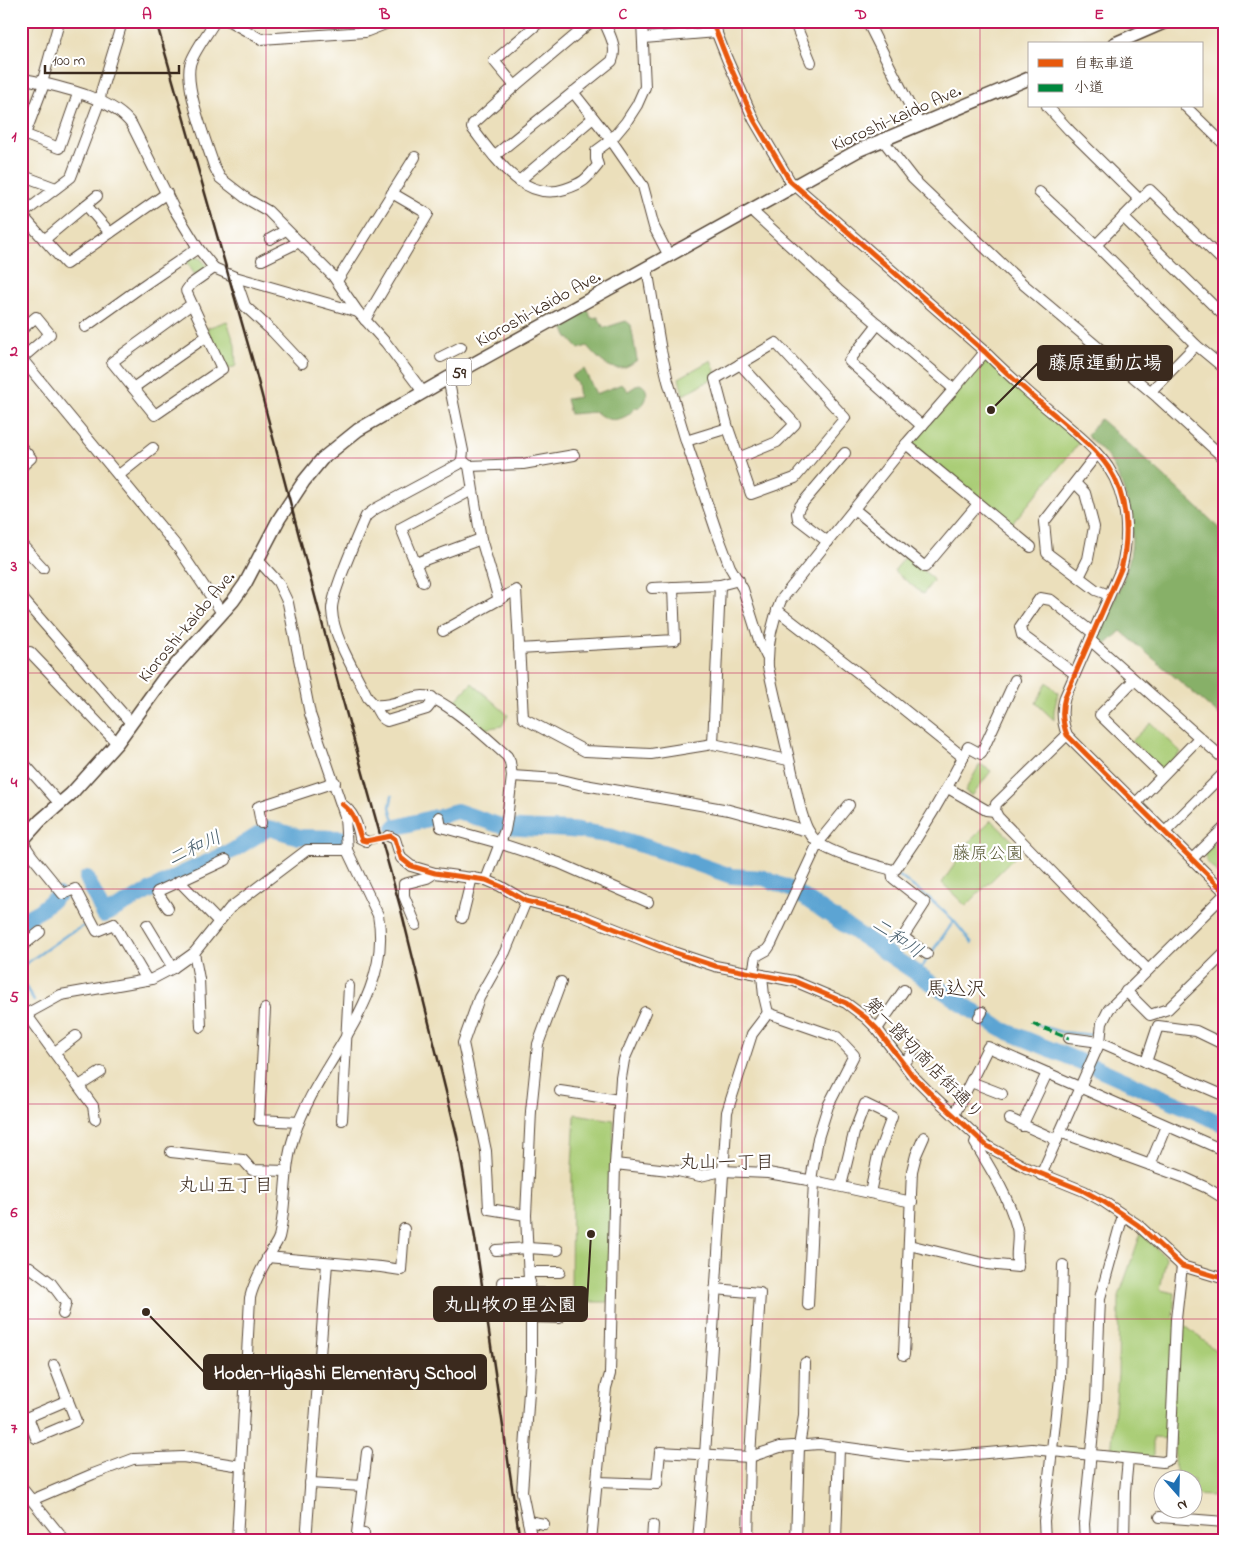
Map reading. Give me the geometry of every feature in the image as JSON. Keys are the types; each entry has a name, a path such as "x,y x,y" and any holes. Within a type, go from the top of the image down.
{"main road":[{"path":"1119,42 1167,21"},
{"name":"Kioroshi-kaido Ave.","path":"23,836 86,779 118,743 164,678 246,584 290,499 322,459 358,430 795,185 882,139 1028,79"}],"street":[{"path":"112,21 120,26 100,100 71,177 21,215 66,264 167,193"},
{"path":"215,21 190,63 189,71 190,88 214,166 220,178 248,199 268,210 286,230 311,252 337,281 361,316 386,343 423,392"},
{"path":"229,21 261,38 365,32 390,21"},
{"path":"515,86 494,61 541,21"},
{"path":"592,21 473,124 472,128 510,174 532,188 546,192 563,190 586,180 598,165 596,151 611,140 637,105 646,87 642,21"},
{"path":"494,156 612,61 615,54 614,48 604,21"},
{"path":"712,21 754,120 790,180 986,352 1008,376 1083,439 1108,468 1118,489 1126,526 1127,541 1124,558 1110,595 1065,697 1062,720 1067,735 1225,893 1109,1009 1102,1023 1100,1042 1041,1175"},
{"path":"794,21 811,62"},
{"path":"867,21 919,124"},
{"path":"58,26 43,84 23,133 59,148 78,94"},
{"path":"644,38 718,32"},
{"path":"21,78 100,100 120,112 132,125 174,209 198,248 214,268 234,277 361,316"},
{"path":"573,92 611,140 643,186 654,226 669,256"},
{"path":"1049,108 1140,200"},
{"path":"1187,108 1224,142"},
{"path":"519,181 593,118"},
{"path":"882,139 913,179 1023,284 1151,391 1225,459"},
{"path":"337,281 415,157"},
{"path":"21,175 56,188"},
{"path":"1096,245 1150,190 1225,263"},
{"path":"1039,192 1096,245 1196,345 1225,369"},
{"path":"361,316 428,214 392,193"},
{"path":"44,240 97,196"},
{"path":"86,205 110,233"},
{"path":"750,210 954,389"},
{"path":"1123,217 1225,317"},
{"path":"270,239 286,230"},
{"path":"262,260 299,242"},
{"path":"85,327 198,248"},
{"path":"192,304 112,362 155,415 222,369 207,336 186,291 191,284 214,268"},
{"path":"647,268 663,358 686,441 716,530 730,567 739,580 760,643 767,658 788,760 807,831 811,837 824,847 892,870 896,869 948,788 968,747 981,754 1014,680"},
{"path":"234,277 245,306 302,363"},
{"path":"21,330 36,317 50,334 22,359 179,549 222,613"},
{"path":"878,324 849,361 922,426"},
{"path":"133,388 207,336"},
{"path":"776,343 845,418 795,478 751,494 728,428 715,379 740,364 776,343"},
{"path":"1151,391 1196,345"},
{"path":"441,357 461,347"},
{"path":"767,658 776,610 780,600 906,444 986,352"},
{"path":"738,458 777,442 795,424 740,364"},
{"path":"448,378 481,539 499,600"},
{"path":"686,441 728,428"},
{"path":"906,444 1031,548"},
{"path":"21,447 31,458 21,466"},
{"path":"119,475 153,448"},
{"path":"828,542 798,519 798,512 800,506 845,453"},
{"path":"1097,454 1044,522 1047,553 1096,590 1110,595"},
{"path":"432,697 432,704 427,709 387,721 380,716 375,705 368,698 339,639 332,612 334,597 364,521 369,513 459,464 523,464 574,455"},
{"path":"1075,482 1085,493 1094,527 1088,559 1079,577"},
{"path":"423,582 401,528 472,490"},
{"path":"854,509 925,567 978,504"},
{"path":"416,563 481,539"},
{"path":"21,544 43,568"},
{"path":"237,1541 250,1298 278,1239 293,1137 313,1092 360,1011 378,970 380,947 378,915 347,850 347,828 342,804 310,714 288,603 278,582 258,560"},
{"path":"652,588 720,585 739,580"},
{"path":"713,744 720,585"},
{"path":"519,649 675,640 673,587"},
{"path":"443,631 516,590 523,718 585,751 652,754 713,744 788,760"},
{"path":"21,597 131,723"},
{"path":"1075,674 1022,635 1020,626 1040,598 1051,600 1134,680 1225,760"},
{"path":"776,610 963,757"},
{"path":"30,652 118,743"},
{"path":"1134,680 1100,715 1162,775"},
{"path":"375,705 384,706 418,697 432,697 450,708 507,756 512,776 507,819 486,880"},
{"path":"1067,735 996,804 995,811 998,817 1148,970"},
{"path":"1136,803 1199,738"},
{"path":"21,760 60,804"},
{"path":"1165,832 1225,772"},
{"path":"512,776 558,779 730,810 807,831"},
{"path":"261,823 258,807 334,782"},
{"path":"948,788 986,810 995,811"},
{"path":"342,804 351,812 360,838 366,841"},
{"path":"768,1013 757,974 756,956 767,950 771,944 818,843 849,805"},
{"path":"439,816 441,827 500,843 570,867 648,902"},
{"path":"1192,859 1224,828"},
{"path":"23,836 32,856 63,894 75,889 97,930 114,924 147,980"},
{"name":"第一踏切商店街通り","path":"388,836 394,839 401,858 411,866 434,873 486,880 505,888 526,901 575,913 673,952 715,966 794,981 846,1003 858,1010 877,1029 929,1092 977,1137 1001,1155 1041,1175 1089,1194 1138,1225 1182,1266 1225,1279"},
{"path":"95,1119 93,1106 55,1052 24,1015 61,995 147,980 173,968 194,953 230,908 306,850 347,850"},
{"path":"168,908 156,892 226,860"},
{"path":"892,870 894,878 925,903 903,938 928,954"},
{"path":"416,925 404,896 404,884 426,878 434,873"},
{"path":"462,918 472,877"},
{"path":"179,881 219,922"},
{"path":"526,901 505,952 479,998 463,1043 486,1151 489,1209 526,1215"},
{"path":"147,925 173,968"},
{"path":"21,947 40,932"},
{"path":"1126,991 1150,1015 1168,1009 1225,952"},
{"path":"194,953 200,978 201,1027"},
{"path":"532,1541 522,1492 531,1363 531,1317 526,1215 531,1111 538,1044 561,982"},
{"path":"342,1120 349,986"},
{"path":"877,1029 904,990"},
{"path":"265,1009 259,1120 299,1122"},
{"path":"592,1541 606,1388 610,1374 615,1164 619,1100 624,1060 645,1012"},
{"path":"698,1541 727,1112 752,1034 768,1013"},
{"path":"768,1013 837,1037 854,1055 828,1106 818,1138 813,1180 808,1305"},
{"path":"1146,1062 1158,1026 1196,1031 1225,1045"},
{"path":"55,1052 76,1036"},
{"path":"1068,1038 1100,1042 1225,1096"},
{"path":"904,1064 918,1046"},
{"path":"954,1114 988,1047 1225,1151"},
{"path":"79,1086 102,1072"},
{"path":"1022,1126 1047,1073"},
{"path":"971,1082 1002,1094"},
{"path":"560,1091 619,1100"},
{"path":"841,1186 854,1133 866,1104 892,1117 878,1155 870,1193"},
{"path":"1010,1119 1022,1126 1183,1177 1225,1199"},
{"path":"1150,1165 1166,1126"},
{"path":"904,1355 912,1170 924,1137"},
{"path":"909,1245 987,1264 1018,1267 1015,1254 1018,1238 1014,1221 997,1180 975,1143 977,1137"},
{"path":"171,1152 243,1160 252,1170 287,1171"},
{"path":"615,1164 700,1176 722,1172 768,1173 813,1180 912,1202"},
{"path":"1084,1541 1096,1400 1100,1298 1123,1215"},
{"path":"268,1257 401,1270 404,1228"},
{"path":"496,1250 528,1248 558,1250"},
{"path":"306,1541 327,1263"},
{"path":"1044,1541 1044,1521 1060,1378 1063,1265"},
{"path":"597,1482 657,1484 660,1452 750,1457 780,1447 819,1444 908,1456 1032,1449 1163,1462 1170,1459 1176,1319 1182,1266"},
{"path":"22,1275 30,1267 51,1283 66,1303 63,1314"},
{"path":"502,1282 560,1272"},
{"path":"714,1289 760,1293 750,1457 748,1541"},
{"path":"530,1293 561,1294"},
{"path":"531,1317 559,1318"},
{"path":"796,1541 799,1446 804,1416 805,1363"},
{"path":"54,1365 68,1400 76,1421 36,1438 24,1419 68,1400"},
{"path":"836,1541 839,1447"},
{"path":"364,1541 364,1534 357,1533 367,1452"},
{"path":"32,1500 133,1459 183,1457 241,1466"},
{"path":"1124,1541 1128,1459"},
{"path":"310,1483 362,1486"},
{"path":"21,1487 65,1541"},
{"path":"1199,1520 1225,1522"},
{"path":"528,1521 544,1524"},
{"path":"652,1541 653,1525"}],"green space":[{"path":"192,257 200,258 208,267 195,275 186,261"},
{"path":"588,309 591,318 598,317 604,328 626,321 631,325 637,360 622,368 615,368 604,363 587,346 579,349 568,337 561,324"},
{"path":"227,321 235,345 236,366 226,370 207,328"},
{"path":"985,358 1080,442 1010,526 911,445"},
{"path":"711,360 717,376 683,395 679,378"},
{"path":"584,369 596,394 622,384 628,391 639,384 645,387 646,390 647,397 644,403 628,415 615,420 607,419 596,412 570,414 566,399 579,397 577,383 571,376"},
{"path":"1100,419 1225,533 1225,720 1121,631 1103,647 1098,644 1097,638 1126,571 1132,536 1130,511 1118,475 1107,456 1087,436"},
{"path":"906,556 931,577 933,581 923,594 894,571"},
{"path":"1047,682 1058,693 1054,720 1036,703"},
{"path":"472,683 508,715 502,726 484,729 454,702"},
{"path":"1151,723 1181,752 1164,769 1159,768 1132,741"},
{"path":"980,764 991,771 972,796 965,791"},
{"name":"藤原公園","path":"991,820 1022,850 966,906 942,883 971,840"},
{"path":"1223,834 1225,836 1225,881 1207,862 1204,853"},
{"path":"575,1114 614,1120 608,1302 571,1302 572,1167"},
{"path":"1141,1233 1166,1258 1160,1290 1175,1293 1173,1316 1225,1358 1225,1497 1204,1496 1204,1470 1176,1470 1174,1461 1175,1439 1153,1438 1153,1458 1111,1455 1118,1375 1119,1296"}],"waterway":[{"path":"392,796 390,807 396,828"},
{"name":"二和川","path":"442,815 457,811 501,826"},
{"name":"二和川","path":"394,828 435,817"},
{"name":"二和川","path":"511,827 579,831"},
{"name":"二和川","path":"87,878 104,915 181,874 232,851 269,828 299,837 342,838"},
{"name":"二和川","path":"587,832 613,836 731,876 764,878 792,890"},
{"path":"899,876 930,899 954,921 931,953"},
{"name":"二和川","path":"797,893 976,1013"},
{"name":"二和川","path":"21,921 39,911 58,895"},
{"path":"954,921 972,943"},
{"path":"21,967 68,934 88,924"},
{"path":"918,973 928,958"},
{"path":"21,979 34,1001"},
{"name":"二和川","path":"983,1017 1001,1029 1084,1063"},
{"path":"1038,1025 1061,1032 1094,1035"},
{"name":"二和川","path":"1095,1067 1225,1125"}],"tunnel":[{"path":"366,841 388,836"}],"railway":[{"path":"156,21 253,362 338,683 401,910 457,1136 475,1238 520,1541"}],"marked path":[{"path":"1033,1024 1069,1038"}],"cycle path":[{"path":"712,21 754,120 790,181 1084,440 1108,467 1120,491 1123,504 1126,530 1124,556 1121,569 1065,697 1063,711 1065,730 1067,735 1225,892"},
{"path":"342,804 353,816 362,840 366,841 391,836 395,839 401,858 411,866 435,873 486,880 526,901 575,913 673,952 715,966 794,981 846,1003 877,1029 912,1075 987,1146 1027,1168 1084,1191 1104,1202 1138,1225 1182,1266 1225,1279"}],"place":[{"name":"藤原運動広場","path":"991,410"},
{"name":"丸山牧の里公園","path":"591,1234"},
{"name":"Hoden-Higashi Elementary School","path":"146,1312"}],"district":[{"name":"馬込沢","path":"956,988"},
{"name":"丸山一丁目","path":"727,1161"},
{"name":"丸山五丁目","path":"226,1184"}]}
